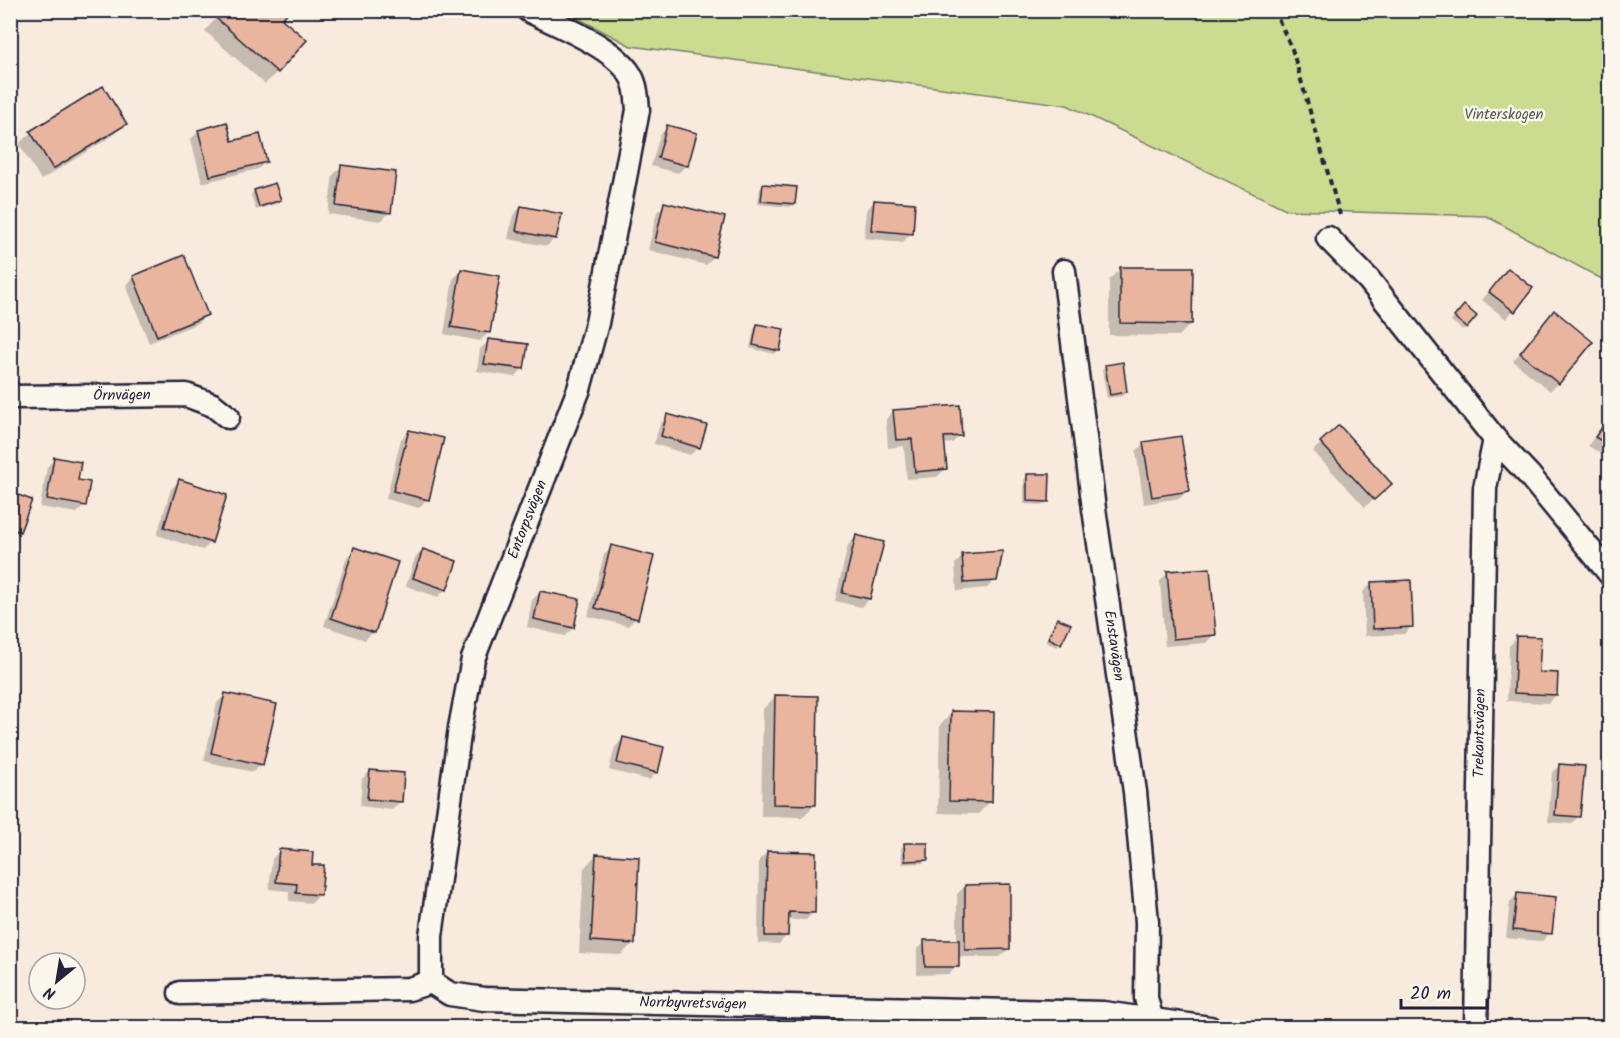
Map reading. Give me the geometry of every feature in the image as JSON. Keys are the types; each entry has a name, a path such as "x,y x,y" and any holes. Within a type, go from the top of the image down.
{"street":[{"name":"Entorpsvägen","path":"431,982 431,936 460,728 473,658 579,389 597,323 638,110 634,81 621,64 604,48 528,10"},
{"path":"1328,238 1369,280 1495,439 1529,475 1610,574"},
{"name":"Enstavägen","path":"1064,272 1094,509 1135,792 1147,922 1146,998 1153,1024"},
{"name":"Örnvägen","path":"10,393 13,397 186,395 213,405 228,417"},
{"name":"Trekantsvägen","path":"1476,1028 1485,488 1495,439"},
{"path":"180,993 409,989 431,982"},
{"name":"Norrbyvretsvägen","path":"431,982 450,994 484,999 1103,1013 1153,1024 1210,1028"}],"path":[{"path":"1274,10 1292,50 1341,219"}],"green space":[{"name":"Vinterskogen","path":"564,11 1609,11 1609,283 1486,216 1288,210 1067,105 631,46"}],"building":[{"path":"222,10 290,10 282,19 307,40 278,73 216,18"},
{"path":"103,86 127,124 53,169 30,131"},
{"path":"227,122 232,141 260,134 267,162 210,176 198,130"},
{"path":"667,125 697,133 688,166 658,158"},
{"path":"341,165 396,172 391,213 336,206"},
{"path":"275,183 281,200 259,207 254,190"},
{"path":"763,184 797,187 795,204 761,201"},
{"path":"874,200 915,203 913,234 871,230"},
{"path":"664,202 725,217 715,257 655,242"},
{"path":"521,206 562,214 556,239 516,231"},
{"path":"184,255 208,315 157,336 133,276"},
{"path":"1120,267 1193,267 1192,324 1120,323"},
{"path":"1508,268 1533,288 1515,312 1489,292"},
{"path":"461,269 500,276 490,333 451,327"},
{"path":"1464,305 1477,316 1467,328 1454,317"},
{"path":"1554,310 1593,342 1559,384 1520,353"},
{"path":"757,324 784,329 780,351 753,345"},
{"path":"488,339 528,344 524,369 484,364"},
{"path":"1123,362 1127,392 1110,395 1105,365"},
{"path":"960,405 962,436 944,437 947,469 915,472 912,439 896,440 893,410"},
{"path":"667,414 707,425 700,448 661,436"},
{"path":"1610,416 1610,446 1595,437"},
{"path":"1339,425 1392,484 1374,500 1320,442"},
{"path":"409,430 444,438 429,500 393,491"},
{"path":"1181,436 1190,491 1152,497 1143,442"},
{"path":"54,457 81,462 78,480 90,482 86,506 47,499"},
{"path":"1027,474 1050,474 1049,502 1027,501"},
{"path":"179,479 227,495 212,543 164,527"},
{"path":"10,492 32,500 20,532 10,528"},
{"path":"856,535 884,542 870,599 842,593"},
{"path":"611,545 654,556 638,619 595,608"},
{"path":"354,547 398,562 375,633 331,618"},
{"path":"423,549 457,561 447,590 413,578"},
{"path":"1003,551 997,581 964,583 962,554"},
{"path":"1210,568 1216,635 1173,639 1167,571"},
{"path":"1411,580 1413,627 1373,629 1371,582"},
{"path":"540,591 580,599 574,628 534,619"},
{"path":"1057,618 1071,624 1061,644 1048,638"},
{"path":"1516,636 1541,637 1539,672 1558,673 1557,695 1514,693"},
{"path":"225,693 277,704 263,765 211,753"},
{"path":"775,695 818,696 816,805 773,804"},
{"path":"951,711 994,712 992,802 949,801"},
{"path":"623,737 664,747 658,773 617,763"},
{"path":"1559,764 1585,766 1580,817 1555,815"},
{"path":"370,770 404,773 402,802 367,799"},
{"path":"904,843 928,843 928,860 905,861"},
{"path":"279,849 313,852 312,865 324,865 321,895 296,893 297,884 276,882"},
{"path":"767,851 816,852 815,913 789,912 788,936 765,936"},
{"path":"596,854 639,857 635,944 591,941"},
{"path":"1010,884 1010,949 965,950 965,885"},
{"path":"1517,893 1556,897 1552,934 1513,930"},
{"path":"924,940 959,940 959,967 925,967"}]}
